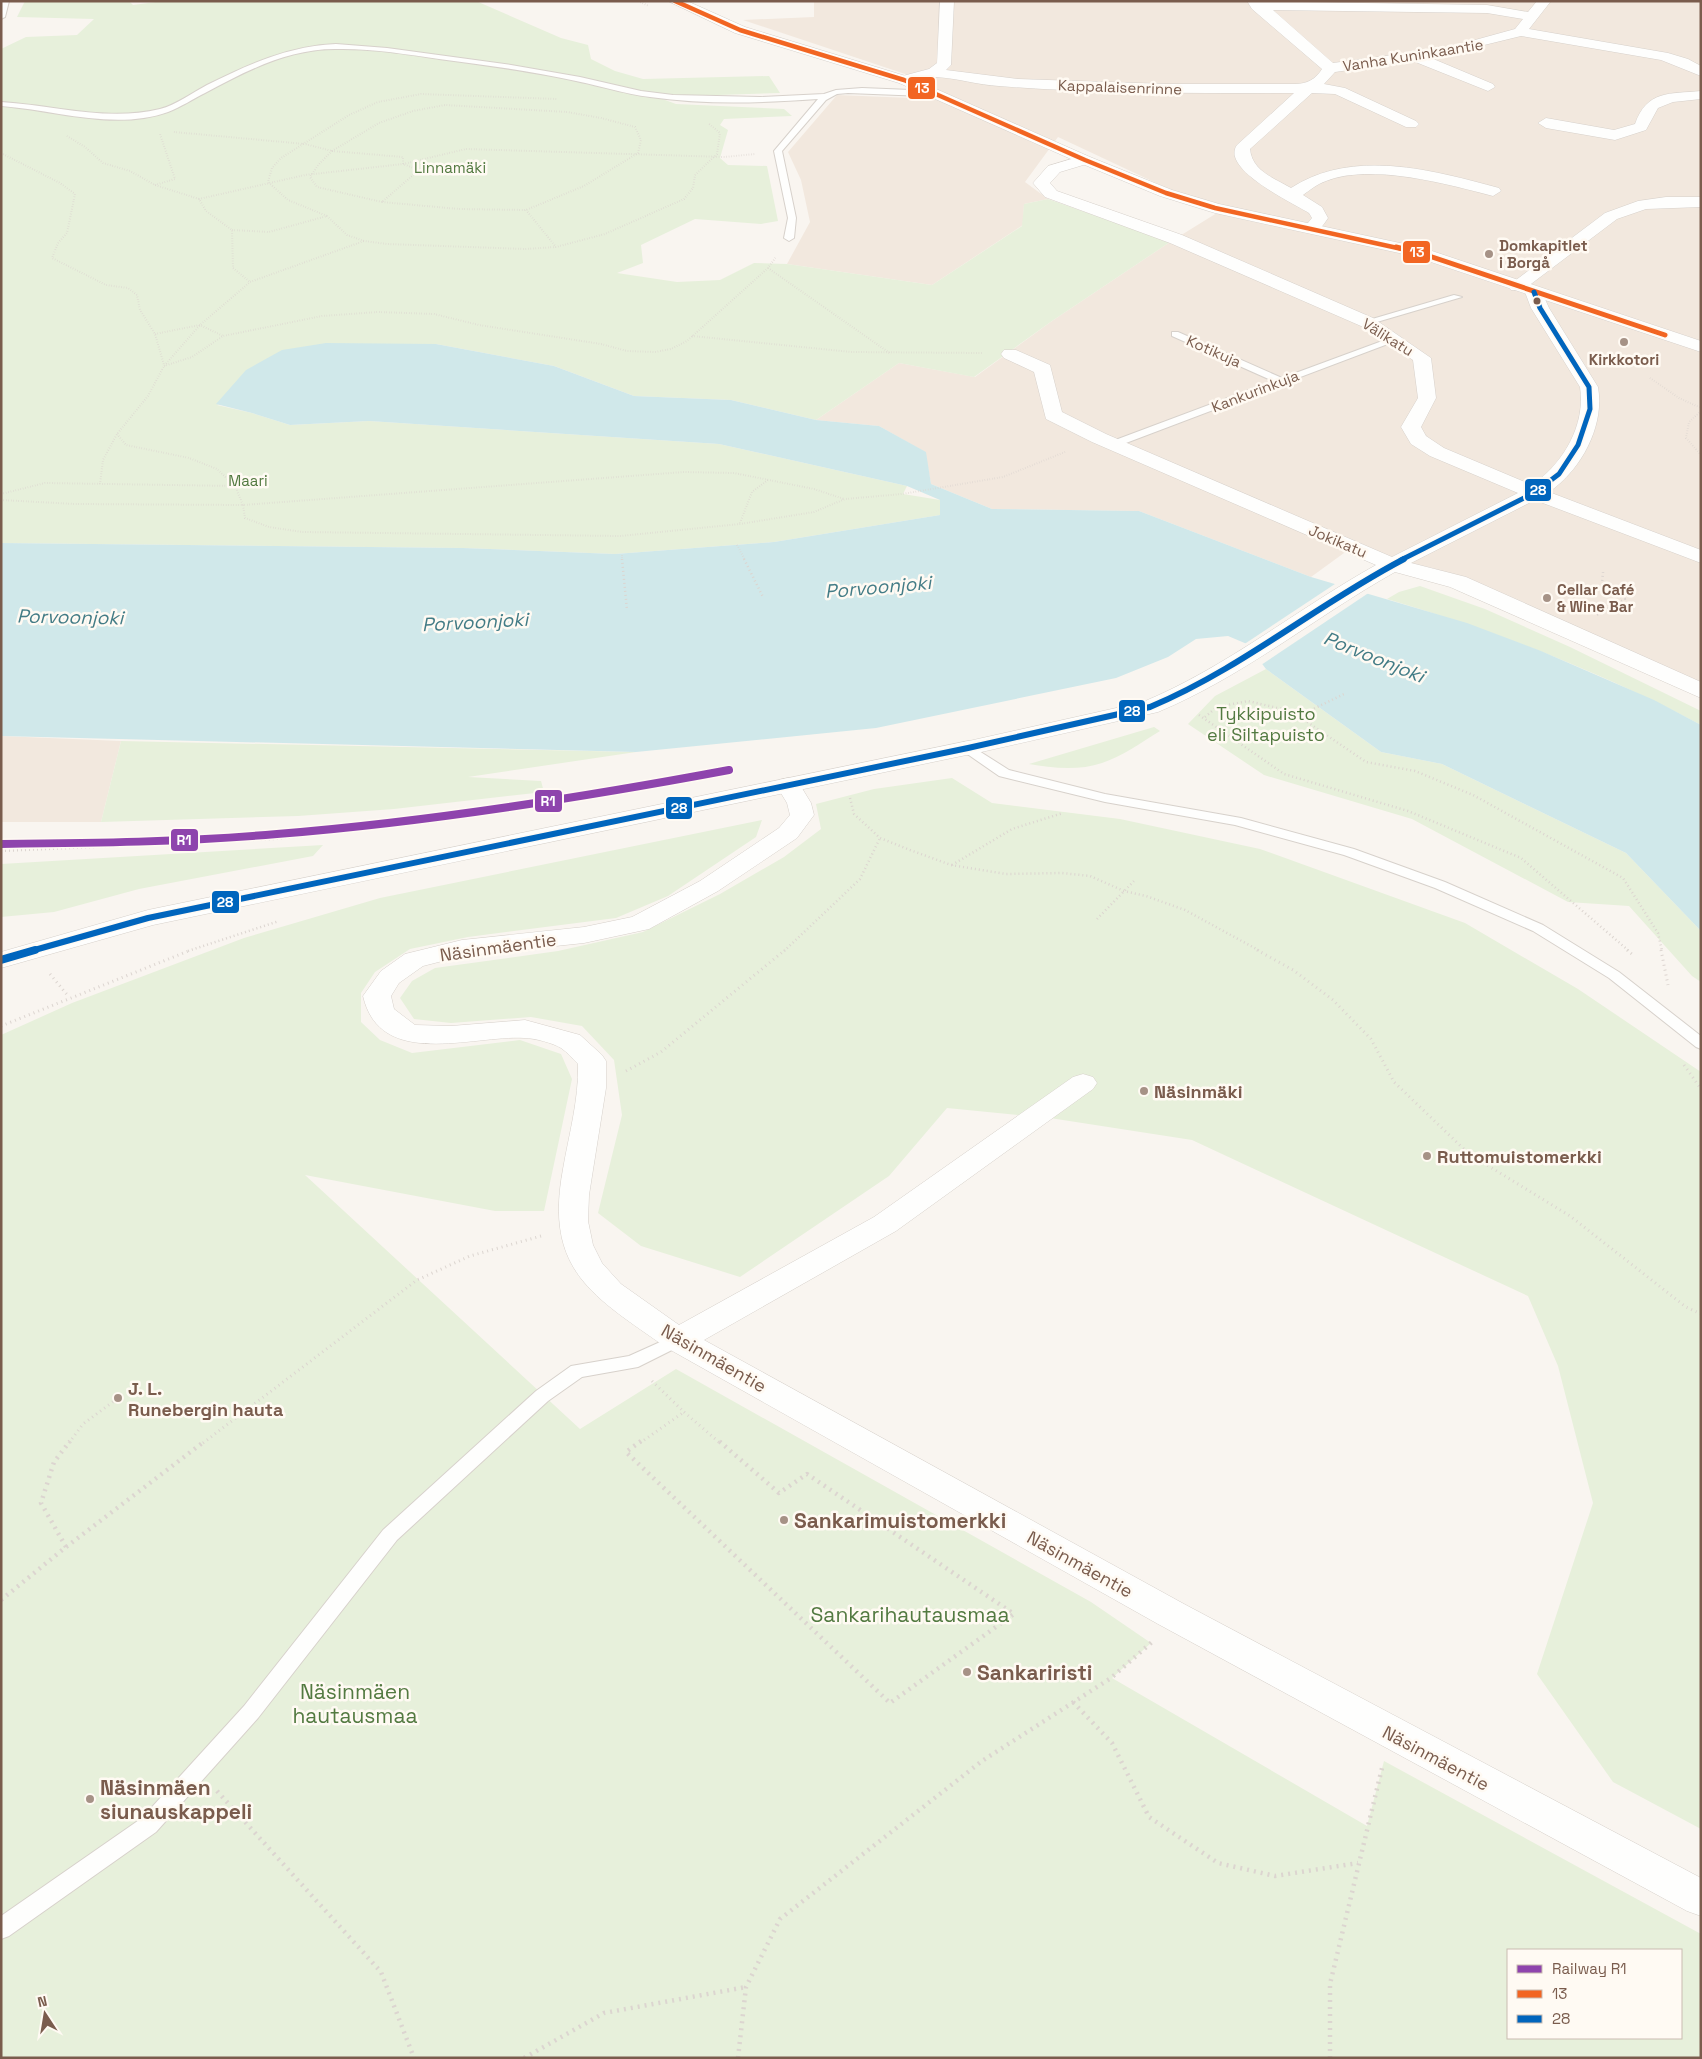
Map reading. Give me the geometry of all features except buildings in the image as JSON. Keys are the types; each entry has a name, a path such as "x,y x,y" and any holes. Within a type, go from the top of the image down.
{"street":[{"path":"676,1 740,30 904,80 1085,160 1166,193 1207,206 1417,252 1699,345"},
{"path":"904,80 934,72 944,65 947,1"},
{"path":"1520,32 1544,1"},
{"path":"1256,4 1487,9 1533,17"},
{"path":"1256,4 1330,68"},
{"path":"1520,32 1663,56 1683,62 1701,72"},
{"name":"Vanha Kuninkaantie","path":"1311,229 1320,218 1316,210 1250,169 1243,160 1242,148 1307,89 1324,77 1330,68 1416,57 1479,45 1520,32"},
{"path":"1416,57 1488,87"},
{"name":"Kappalaisenrinne","path":"934,72 958,79 987,82 1188,89 1307,89 1340,91 1412,124"},
{"path":"1546,123 1620,135 1642,127 1647,111 1661,101 1701,95"},
{"name":"Välikatu","path":"1085,160 1054,169 1041,183 1051,194 1176,239 1367,322 1422,358 1427,398 1411,427 1418,440 1437,452 1534,493 1701,557"},
{"path":"1292,195 1323,176 1378,170 1449,179 1493,191"},
{"path":"1525,289 1611,216 1644,204 1698,204"},
{"path":"1,960 148,918 968,748 1150,707 1176,698 1238,662 1356,586 1534,493 1558,475 1580,444 1593,398 1589,387 1540,308 1525,289"},
{"name":"Jokikatu","path":"1010,354 1043,369 1053,414 1106,441 1393,565 1458,582 1701,691"},
{"path":"1679,548 1701,547"},
{"name":"Näsinmäentie","path":"788,785 799,802 802,815 788,833 709,886 640,923 584,935 462,948 414,960 390,977 378,996 381,1013 408,1033 451,1035 525,1029 570,1041 592,1061 592,1089 573,1189 573,1230 586,1265 609,1292 678,1340 1171,1614 1384,1730 1701,1898"},
{"path":"678,1340 886,1224 1083,1083"}],"lane":[{"path":"1,17 5,1"},
{"path":"1,104 19,104 97,117 145,116 165,110 279,56 309,48 327,47 364,47 490,63 650,94 702,100 760,100 825,96 847,91 935,93"},
{"path":"789,238 792,218 778,151 825,96"},
{"path":"1367,322 1457,297"},
{"name":"Kotikuja","path":"1175,334 1281,381"},
{"name":"Kankurinkuja","path":"1106,441 1396,340"},
{"path":"968,748 1004,773 1104,798 1236,821 1349,852 1440,885 1538,928 1614,975 1701,1044"},
{"path":"1,1929 149,1825 250,1712 390,1536 542,1396 577,1371 632,1362 678,1340"}],"path":[{"path":"561,99 459,93 393,98 366,106 281,158 268,174 268,182 288,200 328,216 347,235 364,241 454,248 525,249 556,247 605,234 684,199 694,188 695,175 716,157 720,150 720,133 707,122"},
{"path":"19,104 35,120 79,144 103,163 130,171 155,185 199,199 268,182 312,174 403,164 466,149 628,152 716,157 778,151"},
{"path":"453,105 578,112 610,118 636,127 642,140 638,153 584,186 526,210 459,210 382,202 318,187 310,177 317,165 332,151 382,121 430,106 453,105"},
{"path":"145,116 158,131 175,179 155,185"},
{"path":"158,131 305,144 332,151 403,157 403,164"},
{"path":"1,153 60,183 74,194 67,233 58,243 52,258 106,285 128,288 137,295 140,310 155,334 164,366"},
{"path":"382,202 419,170 403,164"},
{"path":"199,199 206,211 232,230 248,233 277,232 328,216"},
{"path":"526,210 556,247"},
{"path":"232,230 233,268 250,282"},
{"path":"164,366 192,357 223,336 247,330 322,316 409,312 434,314 479,325 530,331 641,353 671,349 687,341 768,268 789,238"},
{"path":"100,484 103,460 117,434 148,396 164,366 200,325 250,282 364,241"},
{"path":"768,268 891,354"},
{"path":"155,334 200,325 223,336"},
{"path":"691,336 725,337 777,345 891,354 938,352 1010,354"},
{"path":"1650,378 1679,398 1701,409 1686,425 1686,438 1701,455"},
{"path":"117,434 126,445 189,458 217,469 235,486 245,518 269,527 302,532 620,536 740,524 814,512 845,499 902,494 1003,477 1106,441"},
{"path":"1,500 75,504 242,505 684,472 734,473 814,489 845,499"},
{"path":"740,524 752,492 768,480"},
{"path":"1,494 45,483 235,486"},
{"path":"737,545 763,597"},
{"path":"622,555 627,610"},
{"path":"1567,630 1625,599 1605,590 1602,583 1603,572"},
{"path":"1204,717 1217,707 1229,702 1248,701 1294,713 1307,713 1346,693"},
{"path":"1176,698 1191,711 1204,717 1284,774 1408,811 1521,858 1639,960"},
{"path":"1294,713 1366,762 1415,772 1473,795 1623,878 1658,933 1668,986"},
{"path":"849,790 854,814 880,838 951,865 1006,874 1090,876 1124,891 1146,896 1186,910 1293,970 1333,1000 1371,1039 1394,1082 1469,1154 1570,1216 1686,1307 1701,1314"},
{"path":"951,865 1012,829 1059,815 1104,798"},
{"path":"1,851 176,845 274,838 440,821 565,802"},
{"path":"592,1089 661,1052 779,956 860,879 880,838"},
{"path":"1097,919 1134,880"},
{"path":"1,1026 69,997 239,933 283,920"},
{"path":"1661,979 1675,991"},
{"path":"1,1600 66,1547 417,1280 470,1256 516,1242 573,1230"},
{"path":"632,1362 684,1412 778,1493 807,1474 1014,1614 890,1703 626,1452 684,1412"},
{"path":"66,1547 41,1503 54,1462 84,1424 118,1398"},
{"path":"738,2058 746,1987 780,1919 982,1761 1111,1678 1151,1643 1171,1614"},
{"path":"1073,1702 1112,1742 1150,1817 1218,1863 1275,1876 1358,1863"},
{"path":"1330,2058 1330,1984 1384,1761 1384,1730"},
{"path":"198,1770 381,1972 414,2058"},
{"path":"524,2058 604,2013 746,1987"}],"shaded area":[{"path":"814,1 1701,1 1701,684 1433,568 1390,559 1355,545 1311,577 1139,511 992,509 931,484 925,452 879,426 816,420 899,363 975,377 1052,321 1170,242 1225,208 1173,191 1058,137 1025,182 1048,199 1024,204 1023,225 932,285 787,264 810,222 801,180 788,152 837,95 936,99 929,82 743,20 814,17"},
{"path":"1,736 121,741 101,822 1,822"}],"green space":[{"path":"25,1 129,1 133,5 163,1 476,1 561,38 588,45 591,59 615,71 643,79 769,76 780,93 657,97 676,104 784,109 792,116 724,119 720,125 728,130 720,158 728,165 767,166 778,221 761,224 695,219 641,245 643,263 617,273 677,282 720,280 754,263 787,264 932,285 1022,226 1024,204 1048,199 1170,242 1052,321 974,377 899,363 816,420 731,400 634,396 554,366 436,344 383,345 217,405 252,413 290,425 369,421 719,444 907,486 903,494 940,500 940,515 774,542 615,554 463,548 1,543 1,49 26,37 77,35 94,19 17,17"},
{"path":"1420,586 1485,609 1570,647 1701,711 1701,725 1625,687 1547,654 1428,611 1387,599 1399,592"},
{"name":"Tykkipuisto eli Siltapuisto","path":"1266,669 1381,752 1442,764 1626,853 1701,931 1701,982 1692,976 1629,906 1568,902 1412,819 1264,775 1188,724 1215,696"},
{"path":"1154,727 1160,731 1124,753 1093,766 1056,768 1029,764"},
{"path":"121,741 636,752 468,777 541,781 544,792 394,809 298,816 101,822"},
{"path":"952,778 992,803 1120,819 1260,849 1465,923 1578,989 1701,1072 1701,1829 1613,1782 1537,1674 1593,1503 1558,1366 1528,1296 1192,1140 1050,1118 947,1108 889,1176 740,1277 641,1246 598,1213 622,1115 614,1060 582,1026 531,1017 451,1023 414,1019 400,998 412,981 435,968 558,951 643,932 720,894 784,857 821,829 816,804 874,789"},
{"path":"762,820 756,837 668,896 616,918 468,937 410,949 375,972 361,993 361,1022 380,1040 412,1053 520,1040 561,1054 572,1079 544,1211 495,1211 305,1175 580,1429 676,1369 1091,1602 1151,1643 1112,1678 1367,1826 1384,1761 1701,1934 1701,2058 1,2058 1,1035 72,1003 244,938 380,898"},
{"path":"323,845 313,856 139,889 54,912 1,917 1,864"}],"water":[{"name":"Porvoonjoki","path":"326,343 436,344 554,366 634,396 731,400 816,420 879,426 926,452 931,484 992,509 1139,511 1311,577 1467,623 1541,651 1654,700 1701,725 1701,931 1626,853 1442,764 1381,752 1266,669 1247,644 1228,636 1196,639 1168,657 1116,678 876,728 636,752 1,736 1,543 463,548 615,554 774,542 940,515 940,500 907,486 719,444 369,421 290,425 216,404 246,370 282,350"}],"pier":[{"path":"1338,582 1370,592 1261,665 1243,645"}],"rail line":[{"name":"R1","path":"1,844 184,840 322,830 412,820 548,801 729,770"}],"transit line":[{"name":"13","path":"675,1 740,30 904,80 1085,160 1166,193 1215,208 1417,252 1665,335"},
{"name":"28","path":"1,960 148,918 968,748 1150,707 1178,695 1256,652 1378,573 1534,493 1551,482 1559,474 1572,456 1588,421 1591,397 1589,387 1540,308 1534,292"}],"place":[{"name":"Domkapitlet i Borgå","path":"1489,254"},
{"name":"Kirkkotori","path":"1624,342"},
{"name":"Cellar Café & Wine Bar","path":"1547,598"},
{"name":"Näsinmäki","path":"1144,1091"},
{"name":"Ruttomuistomerkki","path":"1427,1156"},
{"name":"J. L. Runebergin hauta","path":"118,1398"},
{"name":"Sankarimuistomerkki","path":"784,1520"},
{"name":"Sankariristi","path":"967,1672"},
{"name":"Näsinmäen siunauskappeli","path":"90,1799"}],"park label":[{"name":"Linnamäki","path":"450,167"},
{"name":"Maari","path":"248,480"},
{"name":"Sankarihautausmaa","path":"910,1614"},
{"name":"Näsinmäen hautausmaa","path":"355,1703"}]}
